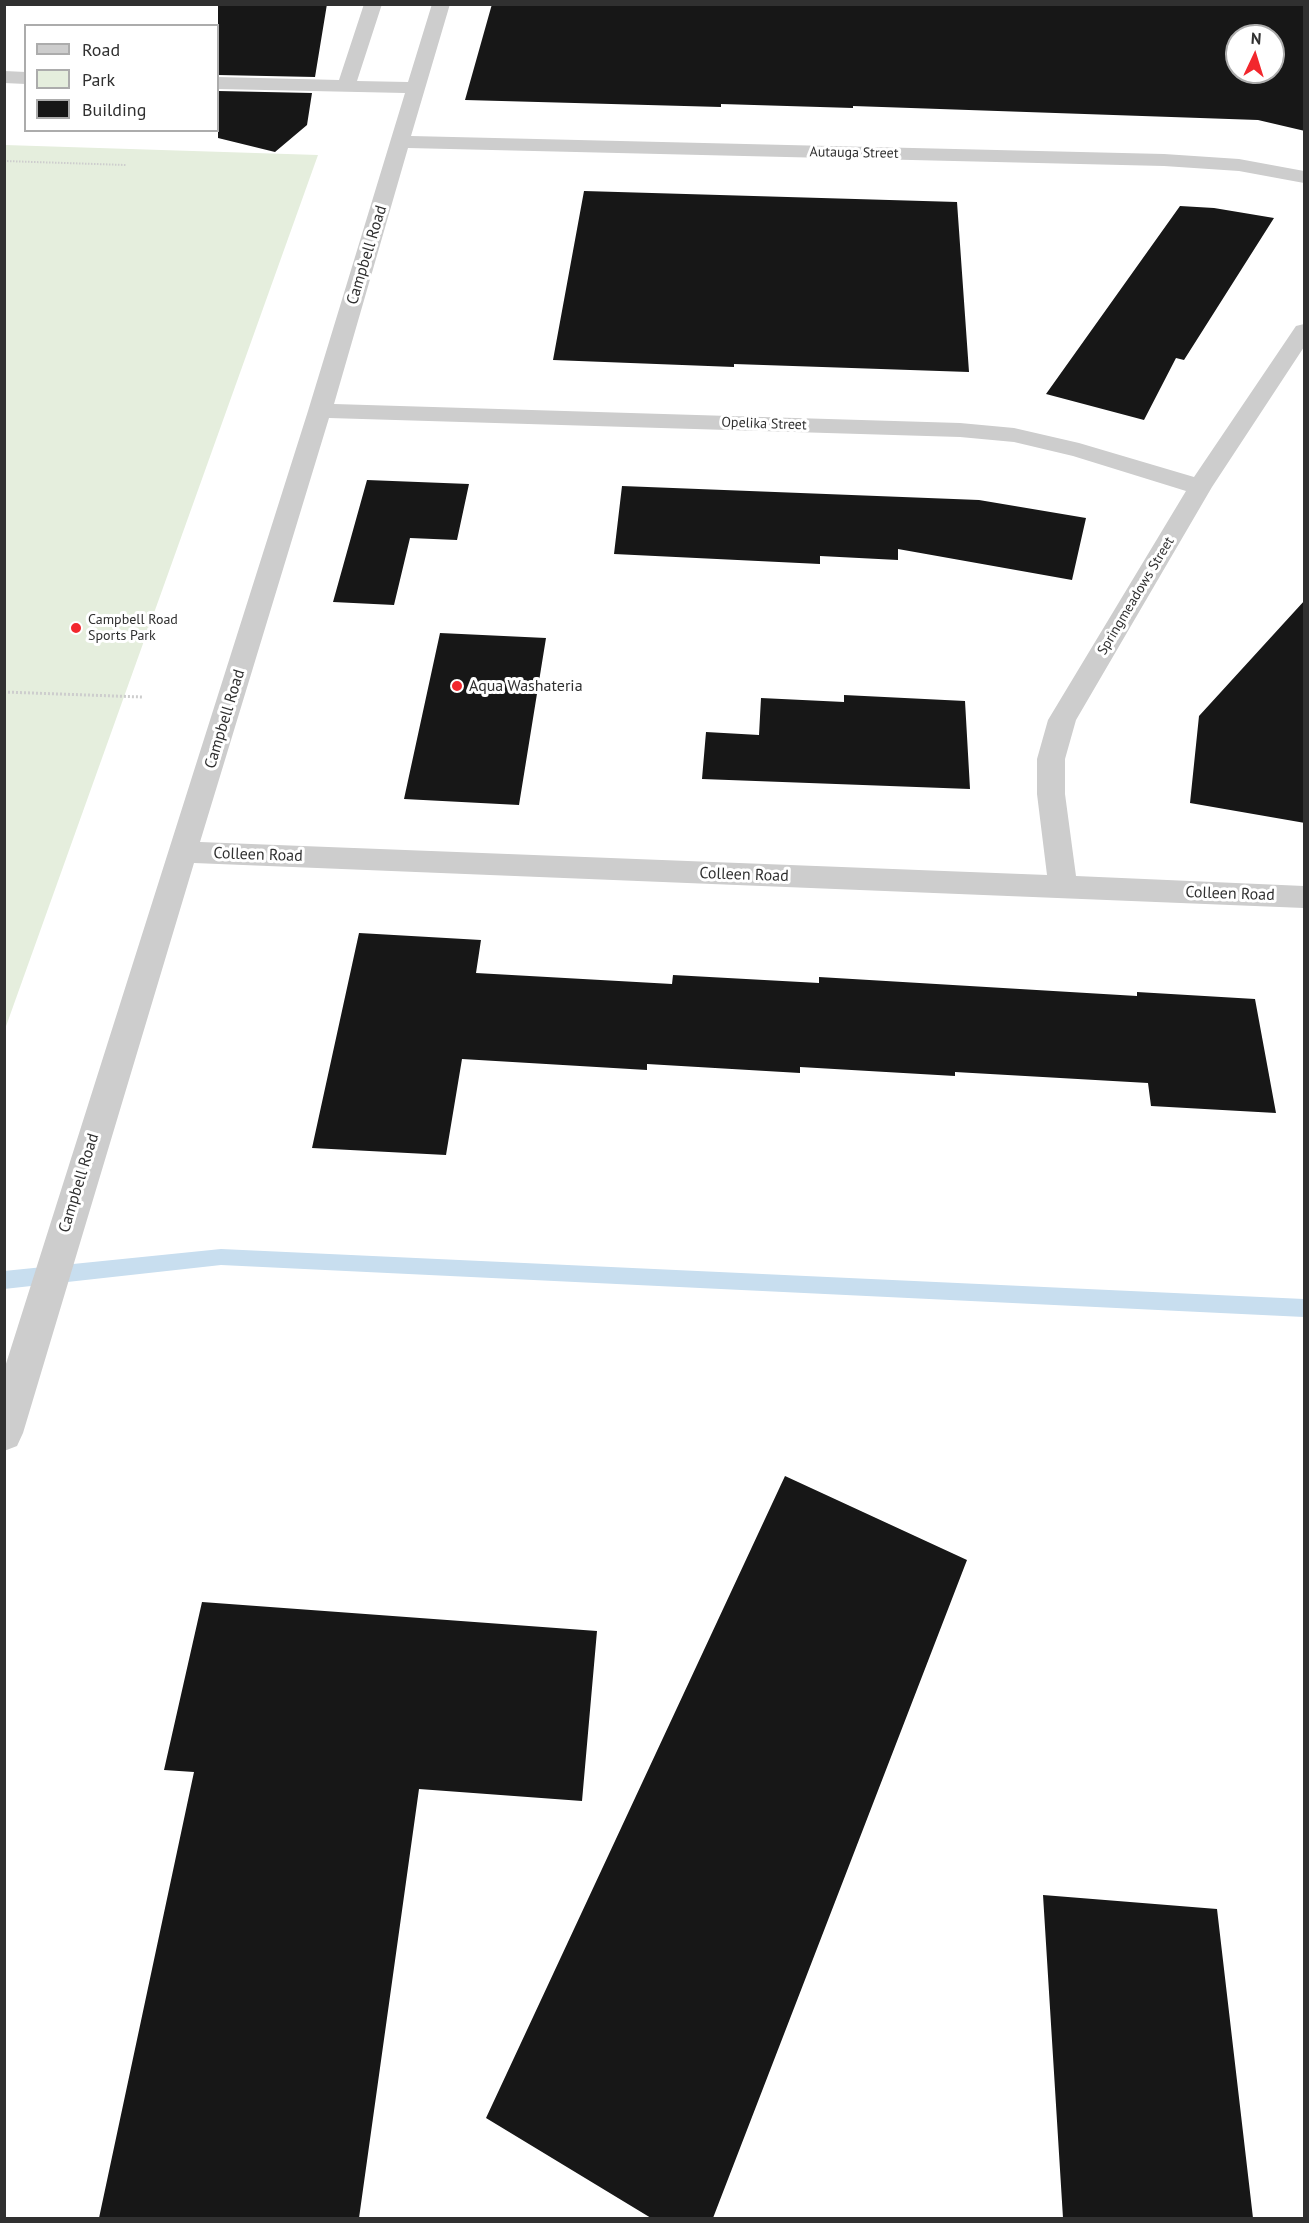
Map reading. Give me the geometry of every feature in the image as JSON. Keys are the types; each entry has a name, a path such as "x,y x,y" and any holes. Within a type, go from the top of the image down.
{"street":[{"path":"346,87 373,4"},
{"name":"Campbell Road","path":"4,1433 71,1209 320,411 441,4"},
{"path":"4,77 24,78"},
{"path":"219,83 415,87"},
{"name":"Autauga Street","path":"402,141 1164,160 1239,165 1305,177"},
{"name":"Springmeadows Street","path":"1063,888 1051,794 1051,759 1062,720 1200,487 1305,331"},
{"name":"Opelika Street","path":"320,411 960,430 1014,435 1079,450 1200,487"},
{"name":"Colleen Road","path":"184,852 1305,897"}],"path":[{"path":"4,161 126,165"},
{"path":"4,692 142,697"}],"green space":[{"name":"Campbell Road Sports Park","path":"4,145 318,155 5,1029"}],"building":[{"path":"218,4 327,4 315,77 219,75"},
{"path":"492,4 1305,4 1305,131 1258,120 853,106 853,108 721,104 721,107 465,100"},
{"path":"219,91 312,93 307,125 275,152 218,138"},
{"path":"584,191 957,202 969,372 553,360"},
{"path":"1180,206 1214,208 1274,218 1184,360 1176,358 1144,420 1046,394"},
{"path":"367,480 469,484 457,540 410,538 394,605 333,602"},
{"path":"622,486 979,500 1086,518 1072,580 898,549 898,560 820,556 820,564 614,554"},
{"path":"1305,600 1305,823 1190,803 1199,716"},
{"path":"440,633 546,638 519,805 404,799"},
{"path":"844,695 965,701 970,789 702,779 706,732 759,735 761,698 844,702"},
{"path":"359,933 481,940 476,973 672,984 673,975 819,983 819,977 1137,996 1137,992 1255,999 1276,1113 1151,1106 1148,1083 955,1072 955,1076 800,1067 800,1073 647,1064 647,1070 462,1059 446,1155 312,1148"},
{"path":"785,1476 967,1560 713,2218 651,2218 486,2118"},
{"path":"202,1602 597,1631 582,1801 419,1789 359,2218 99,2218 194,1772 164,1770"},
{"path":"1043,1895 1217,1909 1253,2218 1063,2218"}],"waterway":[{"path":"4,1280 221,1257 1304,1308"}],"place":[{"name":"Campbell Road Sports Park","path":"76,628"},
{"name":"Aqua Washateria","path":"457,686"}]}
